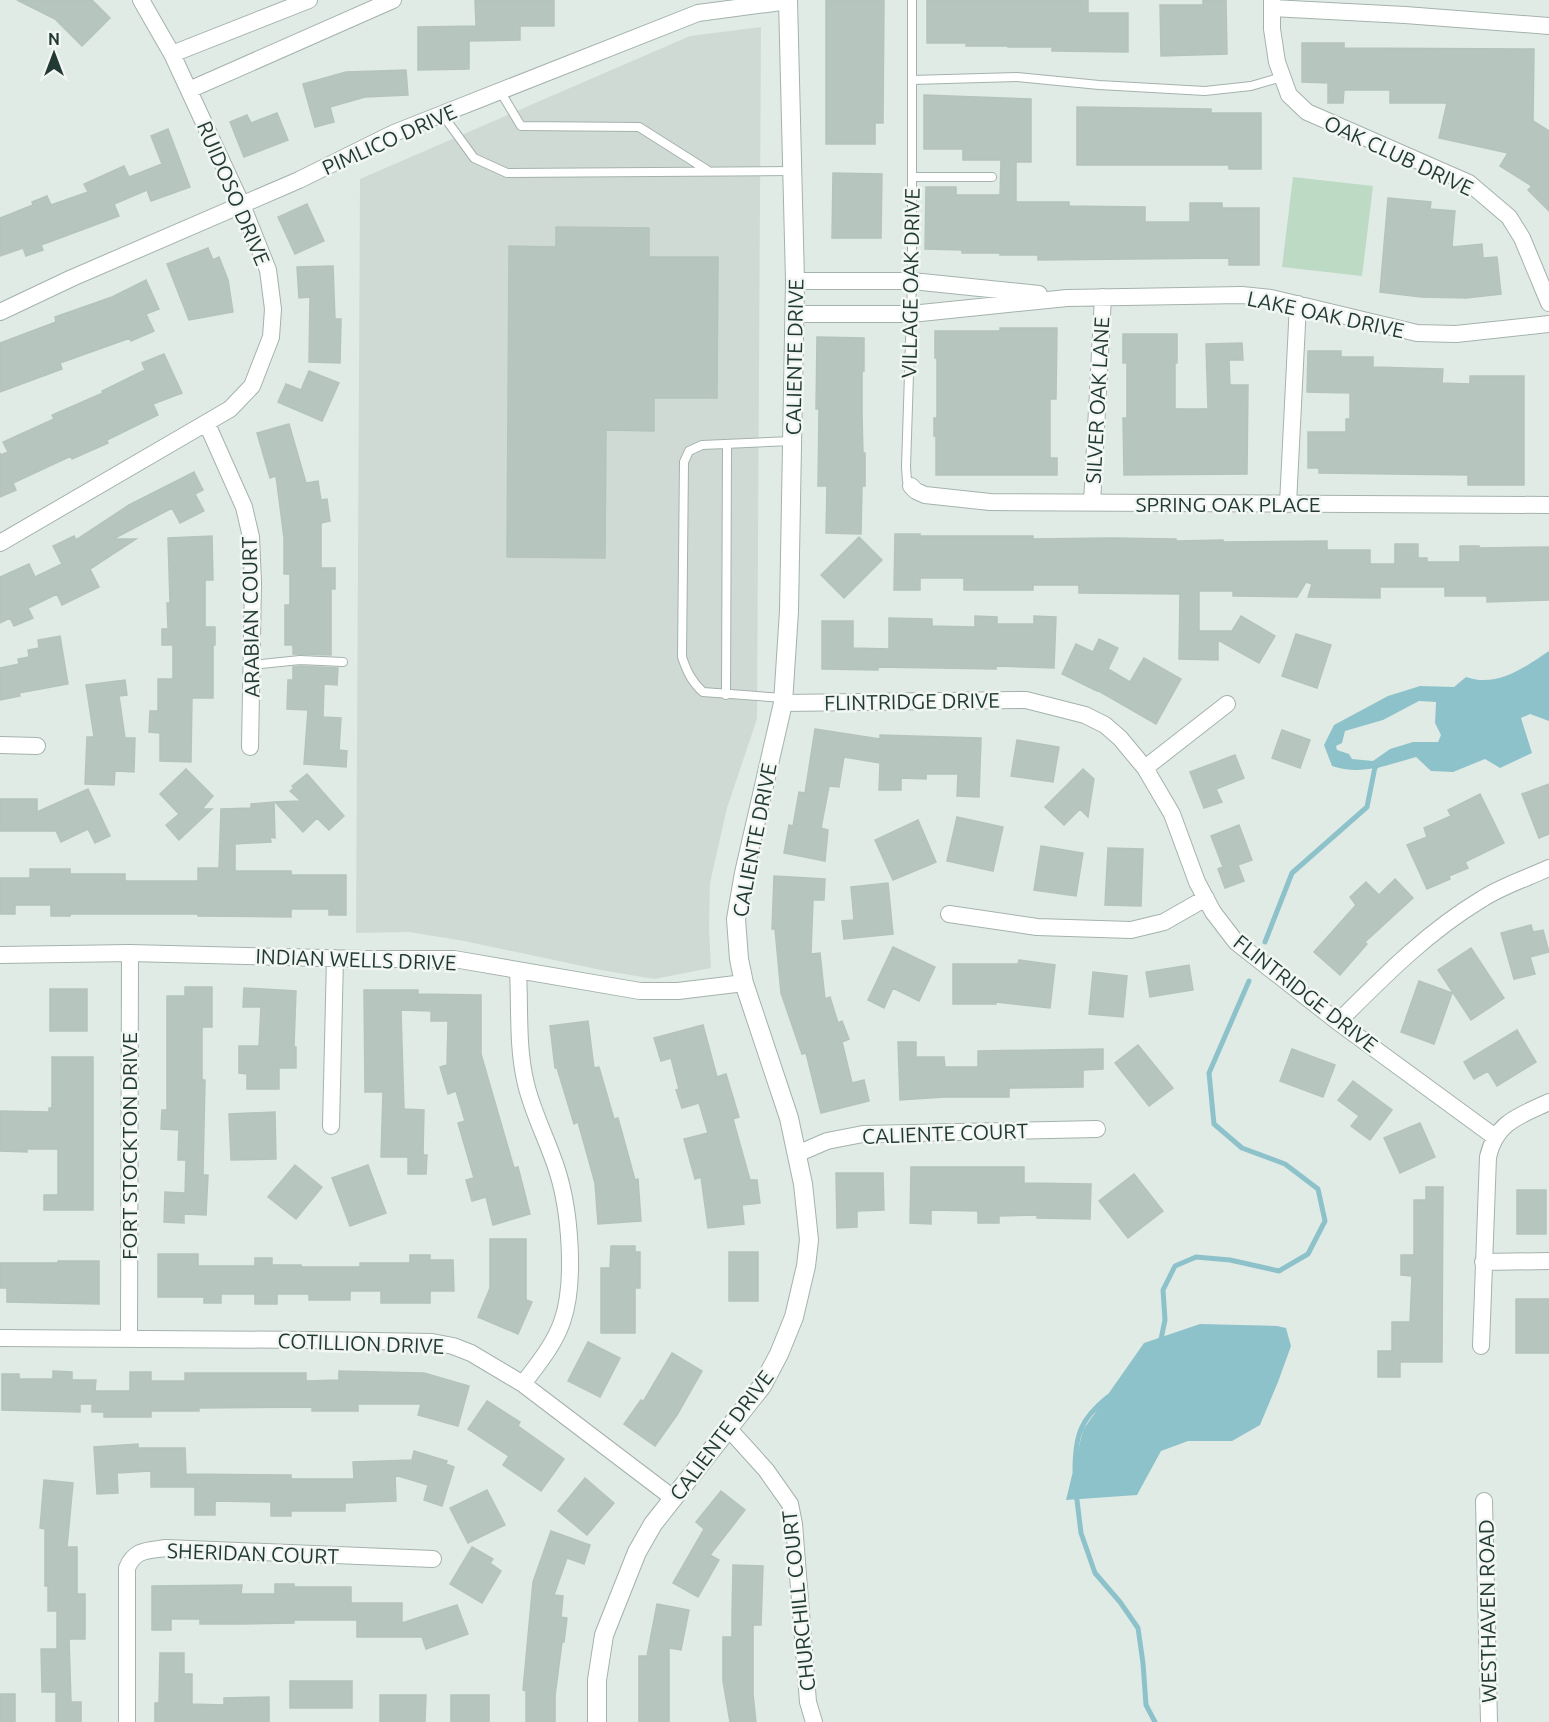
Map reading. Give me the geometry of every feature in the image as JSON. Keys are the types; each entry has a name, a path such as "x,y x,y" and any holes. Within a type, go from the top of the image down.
{"street":[{"name":"RUIDOSO DRIVE","path":"0,543 230,409 252,386 271,337 273,309 268,270 242,205 189,90 172,54 141,0"},
{"path":"172,54 309,0"},
{"path":"189,90 393,0"},
{"name":"PIMLICO DRIVE","path":"0,312 72,278 299,180 394,133 500,91 698,13 789,1"},
{"name":"CALIENTE DRIVE","path":"597,1722 597,1680 604,1635 637,1552 653,1524 762,1386 779,1354 794,1317 806,1266 809,1240 803,1184 789,1118 744,983 739,959 736,919 744,873 783,701 789,611 795,280 789,1"},
{"path":"1272,4 1549,26"},
{"name":"OAK CLUB DRIVE","path":"1272,4 1273,40 1277,62 1289,94 1307,112 1469,183 1509,217 1522,238 1549,303"},
{"name":"LAKE OAK DRIVE","path":"795,280 912,280 1067,298"},
{"name":"LAKE OAK DRIVE","path":"795,314 911,314 1067,298 1242,295 1271,298 1417,333 1456,334 1549,324"},
{"name":"SILVER OAK LANE","path":"1092,502 1103,297"},
{"path":"1288,504 1298,304"},
{"name":"ARABIAN COURT","path":"207,424 244,507 251,537 253,583 250,747"},
{"name":"SPRING OAK PLACE","path":"911,486 925,495 990,502 1549,505"},
{"name":"FLINTRIDGE DRIVE","path":"783,701 1026,700 1085,715 1106,724 1145,768 1172,813 1197,882 1213,912 1236,942 1338,1022 1495,1137"},
{"path":"1145,768 1227,704"},
{"path":"0,744 37,746"},
{"path":"1338,1022 1396,965 1448,920 1484,897 1549,868"},
{"path":"949,914 1036,927 1131,930 1164,922 1206,898"},
{"name":"INDIAN WELLS DRIVE","path":"0,955 130,954 454,959 640,991 678,992 744,983"},
{"name":"FORT STOCKTON DRIVE","path":"129,1338 130,954"},
{"path":"331,1126 335,958"},
{"path":"518,971 521,1053 525,1082 557,1171 566,1211 570,1274 568,1303 562,1324 523,1384"},
{"path":"1481,1346 1488,1157 1492,1141 1513,1119 1549,1102"},
{"name":"CALIENTE COURT","path":"796,1154 827,1141 863,1134 1097,1129"},
{"path":"1483,1262 1549,1261"},
{"name":"COTILLION DRIVE","path":"0,1338 432,1342 453,1346 471,1353 523,1384 673,1498"},
{"name":"CHURCHILL COURT","path":"728,1428 766,1470 790,1504 794,1524 808,1702 814,1722"},
{"name":"WESTHAVEN ROAD","path":"1484,1501 1489,1722"},
{"name":"SHERIDAN COURT","path":"127,1722 127,1568 131,1558 138,1553 166,1548 433,1559"}],"lane":[{"name":"VILLAGE OAK DRIVE","path":"911,486 907,481 906,466 912,280 912,0"},
{"path":"912,80 1017,76 1099,85 1205,91 1251,86 1282,76"},
{"path":"500,91 521,126 639,127 708,171"},
{"path":"442,114 474,158 507,173 792,171"},
{"path":"912,177 992,177"},
{"path":"783,701 704,692 687,672 682,657 684,462 689,451 702,445 792,441"},
{"path":"726,695 727,445"},
{"path":"252,665 300,660 343,662"}],"shaded area":[{"path":"761,27 757,719 727,808 710,883 711,968 654,979 409,932 356,933 360,179 690,36"}],"green space":[{"path":"1293,177 1373,186 1362,276 1282,267"}],"water":[{"path":"1549,651 1549,721 1530,714 1521,718 1532,753 1500,768 1485,759 1453,772 1431,771 1416,757 1364,770 1332,766 1324,745 1334,725 1388,696 1420,686 1454,687 1466,677 1477,680 1500,678","holes":["1419,701 1436,702 1435,723 1441,735 1438,742 1413,742 1390,749 1373,761 1352,759 1349,754 1337,750 1336,746 1342,743 1345,731 1383,720"]},
{"path":"1200,1324 1286,1328 1291,1346 1260,1425 1232,1441 1188,1441 1161,1451 1137,1495 1066,1500 1083,1430 1144,1343"}],"building":[{"path":"17,0 92,0 110,18 82,46 55,19"},
{"path":"475,0 554,0 554,26 520,26 520,40 469,41 469,69 418,70 418,27 476,26"},
{"path":"826,0 884,0 883,123 875,123 875,144 826,144"},
{"path":"927,0 1088,0 1088,13 1128,13 1128,52 1052,51 1052,47 927,43"},
{"path":"1203,0 1226,0 1227,54 1161,56 1160,5 1203,5"},
{"path":"1302,43 1344,43 1344,48 1534,49 1533,121 1549,131 1549,211 1528,190 1532,186 1500,166 1508,153 1439,138 1447,103 1390,103 1390,90 1344,90 1343,103 1328,103 1328,83 1302,82"},
{"path":"406,70 408,95 365,97 330,107 334,122 315,127 303,84 346,72"},
{"path":"924,95 1031,99 1031,162 1016,162 1016,202 1069,202 1069,206 1145,207 1145,222 1190,222 1190,203 1222,203 1222,208 1259,208 1259,265 1229,265 1229,258 1038,260 1038,255 962,253 962,250 925,249 926,187 956,187 956,195 1000,195 1001,160 963,160 963,149 924,149"},
{"path":"1077,107 1211,109 1211,113 1261,113 1261,169 1229,169 1229,165 1077,165"},
{"path":"277,113 288,140 244,157 230,122 247,115 251,123"},
{"path":"168,129 190,187 151,201 147,190 114,204 119,216 41,245 43,250 26,256 23,248 0,256 0,218 33,205 32,202 47,196 51,205 88,192 84,184 124,166 129,177 162,164 151,136"},
{"path":"833,173 882,174 881,238 832,238"},
{"path":"1388,198 1431,202 1430,209 1455,211 1453,247 1482,244 1483,258 1497,257 1501,294 1466,298 1421,297 1380,292"},
{"path":"307,204 324,241 295,254 278,217"},
{"path":"556,227 649,228 649,257 718,257 717,398 654,398 654,431 606,430 605,558 507,557 509,246 556,247"},
{"path":"208,248 213,260 219,257 228,280 233,312 189,320 167,264"},
{"path":"333,266 335,319 341,319 340,363 309,362 310,297 299,298 297,267"},
{"path":"146,280 159,309 146,314 154,331 131,341 130,338 60,363 62,369 0,392 0,343 56,322 55,317 112,297"},
{"path":"1000,328 1057,328 1056,399 1050,399 1050,458 1057,458 1057,475 936,475 934,418 937,418 937,358 935,358 935,331 1000,331"},
{"path":"1123,334 1177,334 1175,408 1177,409 1208,409 1206,344 1242,343 1243,360 1229,360 1230,385 1248,385 1247,474 1124,475 1123,418 1127,418 1127,363 1123,363"},
{"path":"817,337 864,338 862,415 865,486 862,486 861,534 826,533 827,486 818,486"},
{"path":"1308,351 1341,351 1341,357 1373,357 1373,367 1443,369 1442,383 1470,384 1470,376 1524,376 1524,485 1468,485 1468,475 1319,473 1319,468 1308,468 1308,432 1346,432 1346,419 1350,419 1350,393 1307,392"},
{"path":"164,354 182,393 153,404 158,415 107,440 108,443 72,459 71,456 13,483 16,490 0,497 0,453 1,455 8,452 3,442 54,419 52,415 103,393 102,391 145,370 142,363"},
{"path":"309,371 339,383 322,421 278,402 286,384 301,390"},
{"path":"289,424 306,483 318,481 321,500 327,499 330,521 321,523 321,568 335,568 335,589 331,589 331,655 293,654 293,645 285,645 285,605 290,605 290,574 284,574 284,538 276,476 270,478 257,433"},
{"path":"194,472 203,490 195,494 204,511 180,523 172,508 113,539 136,539 90,569 99,587 62,605 57,594 28,608 33,618 14,626 10,618 0,623 0,577 29,564 35,577 62,564 53,546 74,536 76,540 129,505"},
{"path":"895,534 1033,536 1033,539 1327,541 1327,550 1370,550 1370,564 1395,564 1395,544 1418,544 1418,558 1427,558 1427,562 1460,562 1460,546 1549,547 1549,600 1487,602 1487,596 1445,596 1445,587 1380,587 1380,598 1308,597 1312,584 1306,582 1297,597 1233,596 1233,591 1199,591 1199,631 1232,631 1241,616 1275,636 1259,663 1218,640 1218,660 1179,659 1180,594 1079,593 1079,585 1033,585 1033,590 964,590 964,578 920,578 920,590 894,590"},
{"path":"212,536 213,580 205,580 205,627 215,627 213,698 192,698 191,762 160,761 160,733 149,732 150,711 158,711 158,679 173,679 173,645 162,645 162,629 168,629 167,603 170,603 168,538"},
{"path":"859,537 882,560 844,598 821,575"},
{"path":"975,616 997,617 997,624 1034,624 1034,616 1056,617 1054,668 996,666 996,669 878,667 878,670 822,669 822,621 853,621 853,648 889,649 889,618 932,619 932,626 975,627"},
{"path":"1296,634 1331,645 1317,688 1282,676"},
{"path":"60,636 68,684 19,693 20,696 0,700 0,668 19,664 18,659 29,657 28,650 39,648 38,640"},
{"path":"1099,639 1118,648 1108,669 1130,682 1144,658 1181,679 1156,724 1097,690 1062,674 1076,644 1093,652"},
{"path":"293,667 338,668 337,685 324,684 323,717 341,718 339,750 347,751 346,767 304,764 308,710 287,709 288,680 293,680"},
{"path":"125,680 127,695 119,696 125,738 135,738 134,772 115,771 114,785 85,784 87,737 94,737 86,685"},
{"path":"815,729 880,739 880,735 981,738 979,797 957,796 958,774 926,774 926,779 901,778 901,790 879,790 880,763 844,757 839,787 829,786 821,828 828,830 825,861 784,853 789,825 793,826 799,792 805,793"},
{"path":"1282,730 1310,740 1300,768 1272,758"},
{"path":"1017,740 1059,747 1053,782 1011,776"},
{"path":"1235,755 1244,778 1216,789 1222,802 1204,808 1190,772"},
{"path":"186,769 213,796 202,809 212,809 179,840 166,825 179,814 160,794"},
{"path":"1083,769 1094,779 1088,817 1080,809 1064,825 1045,807"},
{"path":"307,774 344,816 329,830 317,818 303,832 275,802 301,801 290,791 294,788 292,786"},
{"path":"1549,784 1549,834 1539,838 1522,794"},
{"path":"88,789 110,836 95,843 88,829 61,842 56,831 0,831 0,799 37,799 37,812"},
{"path":"1480,794 1504,843 1465,862 1468,868 1427,889 1407,845 1427,837 1424,828 1451,816 1448,810"},
{"path":"274,802 275,838 270,837 271,842 235,844 235,871 291,871 291,875 346,875 346,915 329,915 329,909 291,909 291,917 198,916 198,914 51,916 51,905 15,905 15,914 0,914 0,878 30,878 30,869 70,869 70,874 125,874 125,881 198,881 198,868 219,868 221,809 251,808 251,804"},
{"path":"957,817 1003,827 993,871 947,861"},
{"path":"918,820 936,862 893,880 875,840"},
{"path":"1239,825 1252,860 1238,865 1244,881 1225,888 1218,869 1223,867 1211,836"},
{"path":"1041,846 1083,853 1076,896 1034,890"},
{"path":"1108,848 1143,849 1141,906 1105,905"},
{"path":"774,876 825,879 824,900 813,900 811,954 820,953 825,999 830,997 838,1023 842,1021 849,1039 842,1042 852,1083 864,1080 869,1101 821,1113 806,1053 802,1054 781,993 775,929 772,929"},
{"path":"1395,879 1413,898 1365,942 1367,944 1340,975 1314,952 1356,905 1350,897 1366,882 1379,895"},
{"path":"888,883 893,934 844,939 842,921 854,920 851,887"},
{"path":"1531,925 1533,932 1543,930 1549,952 1530,957 1535,974 1514,979 1501,933"},
{"path":"893,947 935,967 919,1001 893,988 884,1008 868,1000"},
{"path":"1471,948 1504,998 1471,1020 1438,970"},
{"path":"1019,960 1055,965 1050,1008 996,1002 996,1004 953,1004 953,964 1018,964"},
{"path":"1189,965 1193,990 1150,997 1146,972"},
{"path":"1093,972 1127,976 1123,1017 1089,1014"},
{"path":"1419,981 1452,993 1434,1044 1401,1032"},
{"path":"185,987 212,987 212,1027 202,1027 202,1080 205,1080 203,1175 208,1175 206,1215 184,1214 184,1223 164,1222 165,1192 185,1193 186,1160 178,1160 179,1130 161,1129 162,1110 167,1110 167,996 185,996"},
{"path":"244,988 296,991 294,1047 296,1047 296,1068 279,1068 279,1089 247,1089 247,1074 239,1073 239,1046 259,1046 261,1007 243,1007"},
{"path":"50,989 87,989 87,1031 50,1031"},
{"path":"364,990 418,990 418,994 481,995 481,1054 514,1168 518,1167 530,1214 493,1225 486,1197 472,1201 466,1180 474,1178 458,1123 465,1121 456,1091 448,1094 440,1067 447,1065 448,1021 431,1021 431,1011 401,1010 404,1109 424,1110 423,1155 427,1155 426,1174 408,1174 408,1157 381,1157 383,1092 365,1092"},
{"path":"588,1021 594,1068 599,1067 614,1119 618,1118 635,1180 638,1179 641,1221 598,1224 595,1183 578,1122 574,1124 557,1068 555,1068 550,1026"},
{"path":"703,1025 717,1077 726,1074 739,1117 733,1119 750,1180 757,1180 760,1203 742,1205 744,1224 708,1228 701,1177 695,1179 684,1139 708,1133 699,1103 682,1108 676,1090 679,1089 671,1058 661,1061 654,1038"},
{"path":"1517,1030 1536,1062 1497,1086 1488,1071 1474,1079 1464,1062"},
{"path":"898,1042 916,1042 916,1057 944,1057 945,1067 978,1067 978,1051 1103,1049 1103,1069 1083,1070 1083,1087 1009,1088 1009,1097 900,1100"},
{"path":"1138,1045 1173,1088 1149,1106 1115,1063"},
{"path":"1292,1049 1335,1065 1323,1097 1280,1081"},
{"path":"52,1057 93,1057 93,1210 44,1210 44,1195 58,1195 58,1149 27,1149 27,1152 0,1151 0,1111 49,1112 49,1108 52,1108"},
{"path":"1353,1081 1392,1110 1370,1140 1351,1126 1359,1116 1338,1100"},
{"path":"275,1112 276,1159 231,1160 229,1114"},
{"path":"1420,1123 1435,1157 1400,1173 1384,1138"},
{"path":"295,1165 322,1187 296,1219 268,1197"},
{"path":"368,1165 386,1213 350,1226 332,1178"},
{"path":"911,1167 1024,1167 1024,1183 1091,1184 1090,1219 1037,1218 1037,1215 999,1216 999,1223 978,1223 978,1211 931,1210 931,1224 910,1223"},
{"path":"836,1173 883,1173 884,1210 857,1211 857,1227 837,1228"},
{"path":"1134,1174 1163,1211 1128,1238 1099,1201"},
{"path":"1426,1187 1443,1187 1442,1362 1400,1362 1400,1377 1378,1377 1378,1351 1392,1351 1392,1322 1410,1322 1412,1276 1401,1275 1401,1255 1414,1255 1414,1200 1426,1200"},
{"path":"1517,1190 1546,1190 1546,1234 1517,1234"},
{"path":"490,1239 526,1239 526,1300 532,1302 518,1334 478,1317 490,1288"},
{"path":"611,1246 635,1246 635,1252 640,1252 640,1288 635,1288 635,1333 601,1333 601,1268 610,1268"},
{"path":"729,1252 758,1252 758,1301 729,1301"},
{"path":"158,1254 198,1254 198,1266 255,1266 255,1258 272,1258 272,1265 301,1265 301,1267 360,1267 360,1263 410,1263 410,1255 430,1255 430,1260 453,1260 454,1291 430,1291 430,1303 381,1303 381,1291 350,1291 350,1300 309,1300 309,1294 277,1294 277,1304 255,1304 255,1294 221,1294 221,1303 204,1303 204,1297 158,1297"},
{"path":"58,1261 99,1261 99,1304 7,1302 7,1288 0,1288 0,1263 58,1263"},
{"path":"1516,1299 1549,1299 1549,1353 1516,1353"},
{"path":"588,1342 620,1358 600,1397 568,1381"},
{"path":"672,1353 702,1371 677,1415 655,1446 624,1424 641,1400 643,1402"},
{"path":"53,1371 72,1372 72,1380 96,1380 95,1391 130,1391 130,1372 151,1372 151,1381 185,1381 185,1373 306,1373 306,1381 339,1380 339,1371 424,1373 469,1386 458,1426 418,1415 421,1404 358,1404 358,1411 312,1411 312,1407 199,1408 199,1411 151,1411 151,1417 104,1417 104,1412 92,1412 92,1404 80,1404 80,1412 2,1410 2,1374 19,1374 19,1379 53,1379"},
{"path":"487,1401 520,1422 518,1426 564,1459 541,1491 503,1465 509,1456 468,1429"},
{"path":"138,1444 138,1448 185,1448 186,1474 291,1475 291,1479 354,1479 353,1462 412,1460 414,1451 447,1461 446,1464 454,1467 442,1506 424,1500 428,1485 395,1475 396,1501 345,1503 345,1511 291,1511 291,1516 271,1516 271,1502 215,1501 215,1515 195,1515 195,1487 151,1487 151,1471 117,1473 118,1493 97,1494 94,1447"},
{"path":"585,1478 614,1503 587,1535 558,1511"},
{"path":"44,1480 73,1483 67,1547 77,1547 77,1594 85,1594 85,1639 69,1639 71,1702 81,1702 81,1722 56,1722 56,1692 42,1692 41,1649 57,1649 57,1611 48,1611 48,1586 45,1586 45,1529 40,1528"},
{"path":"487,1490 505,1525 468,1543 450,1508"},
{"path":"721,1491 745,1510 710,1555 719,1560 698,1597 673,1583 704,1529 696,1522"},
{"path":"551,1531 590,1545 584,1564 567,1558 554,1595 563,1596 561,1617 567,1618 555,1696 555,1722 526,1722 526,1691 523,1690 533,1582"},
{"path":"472,1547 493,1559 490,1563 501,1571 482,1603 450,1584"},
{"path":"733,1565 763,1566 761,1625 753,1625 753,1694 756,1722 730,1722 723,1681 723,1637 732,1637 732,1617 735,1618 732,1616"},
{"path":"275,1584 294,1584 294,1587 351,1587 351,1603 402,1603 402,1623 457,1605 468,1634 426,1649 422,1637 357,1637 357,1620 200,1624 200,1619 171,1619 171,1630 152,1630 152,1586 242,1585 241,1594 275,1594"},
{"path":"657,1604 689,1610 681,1650 669,1648 669,1722 639,1722 639,1656 647,1656"},
{"path":"160,1653 184,1653 184,1674 192,1674 192,1704 224,1705 224,1698 269,1697 269,1722 155,1722 155,1703 159,1703"},
{"path":"290,1681 352,1681 352,1708 290,1708"},
{"path":"0,1694 15,1694 15,1722 0,1722"},
{"path":"380,1695 426,1695 425,1722 380,1722"},
{"path":"451,1695 489,1695 489,1722 451,1722"}],"waterway":[{"path":"1265,942 1292,873 1367,807 1375,767 1380,764"},
{"path":"1160,1344 1165,1320 1163,1290 1175,1266 1196,1257 1230,1260 1279,1271 1308,1254 1325,1221 1318,1189 1285,1164 1242,1148 1214,1124 1209,1073 1249,981"},
{"path":"1075,1471 1076,1448 1081,1429 1091,1413 1108,1397"},
{"path":"1076,1492 1081,1533 1095,1573 1120,1602 1138,1628 1146,1705 1155,1722"}]}
